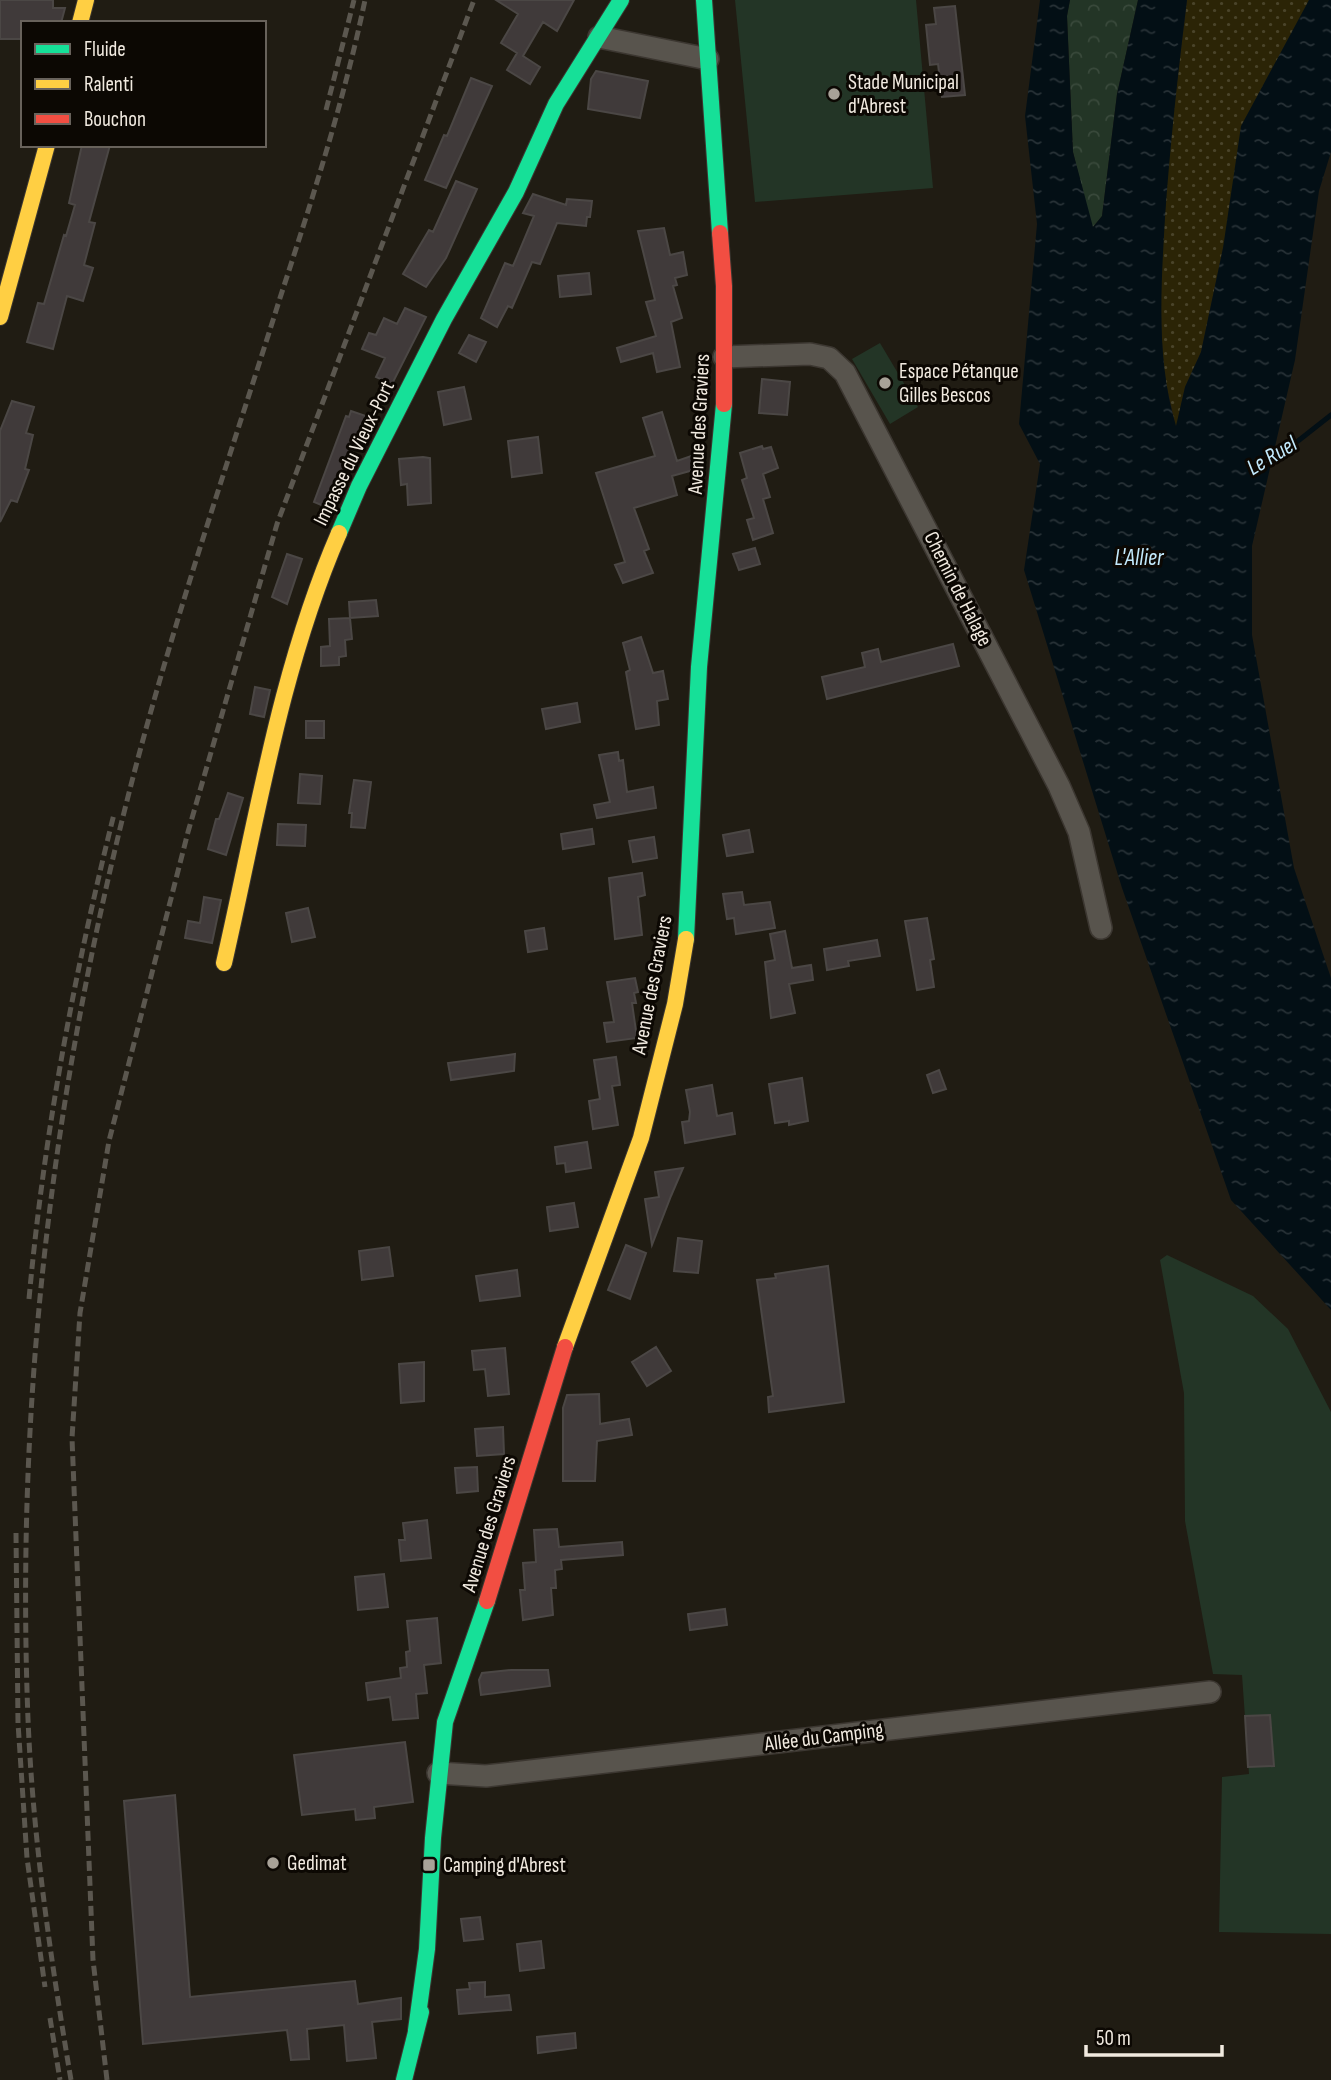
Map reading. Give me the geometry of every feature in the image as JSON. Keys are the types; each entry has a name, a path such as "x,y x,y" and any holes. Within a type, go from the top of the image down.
{"street":[{"path":"81,21 86,0"},
{"name":"Impasse du Vieux-Port","path":"224,963 298,641 316,586 359,486 444,319 516,192 556,104 621,0"},
{"name":"Avenue des Graviers","path":"404,2080 440,1948 445,1773 468,1663 577,1306 641,1138 675,1004 687,933 699,667 723,419 724,286 704,0"},
{"path":"600,37 708,59"},
{"path":"0,317 46,147"},
{"name":"Chemin de Halage","path":"724,357 810,354 829,358 845,373 1059,786 1079,832 1101,928"},
{"name":"Allée du Camping","path":"445,1773 486,1776 1210,1692"}],"green space":[{"name":"Stade Municipal d'Abrest","path":"735,0 916,0 933,188 755,202"},
{"path":"1070,0 1138,0 1117,94 1102,216 1092,228 1073,152 1067,16"},
{"name":"Espace Pétanque Gilles Bescos","path":"880,343 918,407 890,424 852,359"},
{"path":"1167,1255 1253,1296 1288,1329 1331,1412 1331,1934 1219,1932 1222,1777 1249,1774 1242,1675 1213,1674 1185,1521 1184,1393 1160,1260"}],"sand":[{"path":"1187,0 1309,0 1223,248 1201,352 1185,387 1176,428 1164,368 1161,269 1171,134"}],"water":[{"name":"L'Allier","path":"1040,0 1070,0 1067,16 1073,152 1093,227 1102,216 1117,94 1138,0 1187,0 1169,163 1161,297 1165,375 1176,426 1185,387 1201,352 1223,248 1241,126 1309,0 1331,0 1331,152 1319,191 1295,360 1252,546 1252,635 1294,868 1331,978 1331,1310 1231,1200 1122,888 1024,570 1040,464 1019,424 1037,224 1025,116"}],"building":[{"path":"0,0 53,0 53,8 65,8 62,21 21,21 21,39 0,39"},
{"path":"496,0 574,0 557,31 543,22 523,56 540,67 530,84 507,70 517,53 501,43 518,14"},
{"path":"955,6 965,95 942,97 938,64 930,65 926,25 936,24 934,8"},
{"path":"596,71 648,81 640,118 588,109 591,79"},
{"path":"471,78 492,86 446,188 425,180"},
{"path":"82,147 109,147 89,222 95,223 84,265 93,268 83,301 67,296 53,349 27,342 38,303 44,304 64,235 66,236 75,205 69,203"},
{"path":"456,181 477,189 446,258 426,287 403,274 429,230 433,232"},
{"path":"533,194 566,205 567,199 592,201 590,217 587,217 586,226 557,223 540,264 532,262 512,308 508,306 497,327 481,318 505,263 513,266 534,216 523,213"},
{"path":"664,228 670,255 683,252 687,275 675,278 677,285 673,286 682,318 671,322 680,367 657,372 653,353 621,362 617,348 656,336 646,302 655,300 638,231"},
{"path":"589,273 591,294 560,297 558,276"},
{"path":"405,308 426,317 392,384 376,377 385,358 362,349 369,333 376,335 384,318 397,324"},
{"path":"469,335 486,342 476,362 459,353"},
{"path":"762,379 790,382 787,415 759,413"},
{"path":"464,387 471,419 444,425 438,392"},
{"path":"12,401 34,407 26,433 33,435 25,469 29,470 17,502 11,500 0,522 0,431"},
{"path":"351,411 366,416 331,509 314,502 346,416 349,417"},
{"path":"662,412 677,461 694,455 697,469 672,476 677,495 634,508 649,549 644,551 653,573 623,583 615,565 625,562 596,473 655,456 643,418"},
{"path":"538,437 542,473 512,477 508,441"},
{"path":"762,446 763,449 771,447 778,468 763,474 770,497 763,499 773,533 753,540 747,520 754,518 742,480 747,478 740,453"},
{"path":"430,458 431,503 408,505 407,484 401,485 399,459"},
{"path":"755,548 760,564 739,570 733,554"},
{"path":"287,554 302,559 287,604 272,597"},
{"path":"376,600 378,616 350,618 349,602"},
{"path":"350,618 352,639 345,640 346,656 339,657 339,665 321,666 321,647 330,646 329,619"},
{"path":"641,637 653,673 663,671 668,699 657,701 659,725 636,729 626,672 630,670 623,643"},
{"path":"953,644 959,666 827,699 822,677 865,667 862,653 878,649 881,662"},
{"path":"255,687 270,690 264,717 250,714"},
{"path":"577,703 580,722 546,729 542,709"},
{"path":"306,721 324,721 324,738 306,738"},
{"path":"618,752 619,761 623,760 627,792 653,787 656,808 597,818 594,805 610,802 599,755"},
{"path":"300,774 322,776 320,804 298,803"},
{"path":"354,780 371,782 365,828 351,827 352,813 349,813"},
{"path":"228,793 243,798 226,855 208,849 216,819 219,819"},
{"path":"278,824 306,825 305,846 277,845"},
{"path":"592,829 594,844 563,849 561,834"},
{"path":"749,830 753,852 727,856 723,835"},
{"path":"654,837 657,858 633,862 629,841"},
{"path":"642,873 645,895 638,897 642,935 615,939 609,878"},
{"path":"742,892 744,905 770,902 775,928 736,934 734,918 727,919 723,894"},
{"path":"204,897 221,900 212,943 185,938 188,921 200,923"},
{"path":"308,908 315,937 292,942 286,913"},
{"path":"927,918 934,959 930,960 934,987 917,990 905,921"},
{"path":"544,928 547,949 528,952 525,931"},
{"path":"785,931 792,968 811,965 813,980 789,984 795,1013 771,1018 765,962 775,960 770,934"},
{"path":"877,940 880,956 848,961 849,966 827,970 824,949"},
{"path":"635,978 638,992 634,993 636,1003 632,1003 637,1038 607,1042 604,1023 614,1022 607,982"},
{"path":"515,1054 514,1071 451,1080 448,1063"},
{"path":"616,1057 620,1085 612,1086 618,1125 593,1129 589,1101 600,1099 594,1060"},
{"path":"939,1070 946,1089 933,1093 927,1075"},
{"path":"802,1078 808,1121 789,1125 789,1121 775,1123 769,1084"},
{"path":"712,1085 717,1116 732,1113 735,1134 685,1143 682,1122 689,1121 690,1112 686,1090"},
{"path":"587,1142 591,1168 566,1172 565,1163 557,1164 555,1147"},
{"path":"683,1168 652,1245 645,1199 659,1197 655,1172"},
{"path":"574,1203 578,1227 550,1231 547,1207"},
{"path":"678,1238 702,1241 698,1273 674,1271"},
{"path":"626,1245 646,1253 630,1299 608,1290"},
{"path":"389,1247 393,1276 362,1280 359,1251"},
{"path":"828,1266 844,1402 769,1412 768,1397 773,1396 757,1280 776,1278 775,1274"},
{"path":"517,1270 520,1296 480,1301 476,1276"},
{"path":"656,1347 671,1371 647,1386 632,1362"},
{"path":"505,1348 509,1394 488,1396 485,1369 474,1370 472,1351"},
{"path":"424,1362 424,1401 401,1403 399,1364"},
{"path":"599,1394 600,1424 629,1419 632,1435 597,1441 595,1481 563,1481 563,1408 567,1395"},
{"path":"503,1427 504,1454 477,1456 475,1429"},
{"path":"477,1467 478,1491 457,1493 455,1468"},
{"path":"427,1520 431,1558 401,1561 399,1540 405,1540 403,1523"},
{"path":"557,1529 559,1547 622,1542 623,1555 561,1560 562,1569 555,1570 556,1588 551,1588 553,1615 523,1620 520,1590 525,1590 523,1563 536,1562 534,1530"},
{"path":"384,1574 388,1607 358,1610 355,1577"},
{"path":"725,1609 727,1625 690,1630 688,1614"},
{"path":"437,1618 441,1663 424,1665 427,1693 416,1694 418,1718 393,1720 390,1697 368,1700 366,1683 401,1678 400,1668 407,1667 406,1652 410,1651 407,1621"},
{"path":"548,1670 550,1686 481,1695 479,1680 482,1673"},
{"path":"1270,1715 1274,1766 1248,1767 1245,1716"},
{"path":"405,1742 413,1802 374,1807 375,1818 356,1820 355,1809 302,1815 294,1755"},
{"path":"175,1795 190,1997 355,1981 358,2004 401,1998 401,2019 372,2022 376,2058 347,2061 344,2025 307,2029 309,2059 291,2060 287,2030 143,2044 124,1801"},
{"path":"480,1917 483,1939 464,1941 461,1919"},
{"path":"541,1941 544,1968 520,1971 517,1944"},
{"path":"485,1982 485,1997 509,1995 511,2010 459,2014 457,1990 470,1989 469,1983"},
{"path":"575,2033 576,2048 538,2053 537,2037"}],"waterway":[{"name":"Le Ruel","path":"1268,458 1284,452 1331,415"}],"railway":[{"path":"326,110 354,0"},
{"path":"71,2080 50,1945 34,1810 28,1719 26,1596 28,1473 35,1351 47,1229 64,1108 85,987 141,747 191,578 327,150 365,0"},
{"path":"107,2080 93,1960 72,1438 80,1313 109,1141 188,832 277,524 474,0"},
{"path":"29,1299 43,1176 62,1055 73,994 114,814"},
{"path":"16,1533 18,1723 27,1858 45,1987"},
{"path":"50,2018 60,2080"}],"traffic: fast":[{"path":"339,533 359,486 444,319 516,192 556,104 621,0"},
{"path":"704,0 720,233"},
{"path":"686,939 699,667 724,404"},
{"path":"416,2030 427,1949 433,1838 445,1722 487,1601"},
{"path":"404,2080 421,2012"}],"traffic: slow":[{"path":"81,21 86,0"},
{"path":"0,317 46,147"},
{"path":"224,963 285,691 318,585 339,533"},
{"path":"565,1347 641,1138 675,1004 686,939"}],"traffic: jam":[{"path":"720,233 724,286 724,404"},
{"path":"487,1601 565,1347"}],"place":[{"name":"Stade Municipal d'Abrest","path":"834,94"},
{"name":"Espace Pétanque Gilles Bescos","path":"885,383"},
{"name":"Gedimat","path":"273,1863"},
{"name":"Camping d'Abrest","path":"429,1865"}]}
